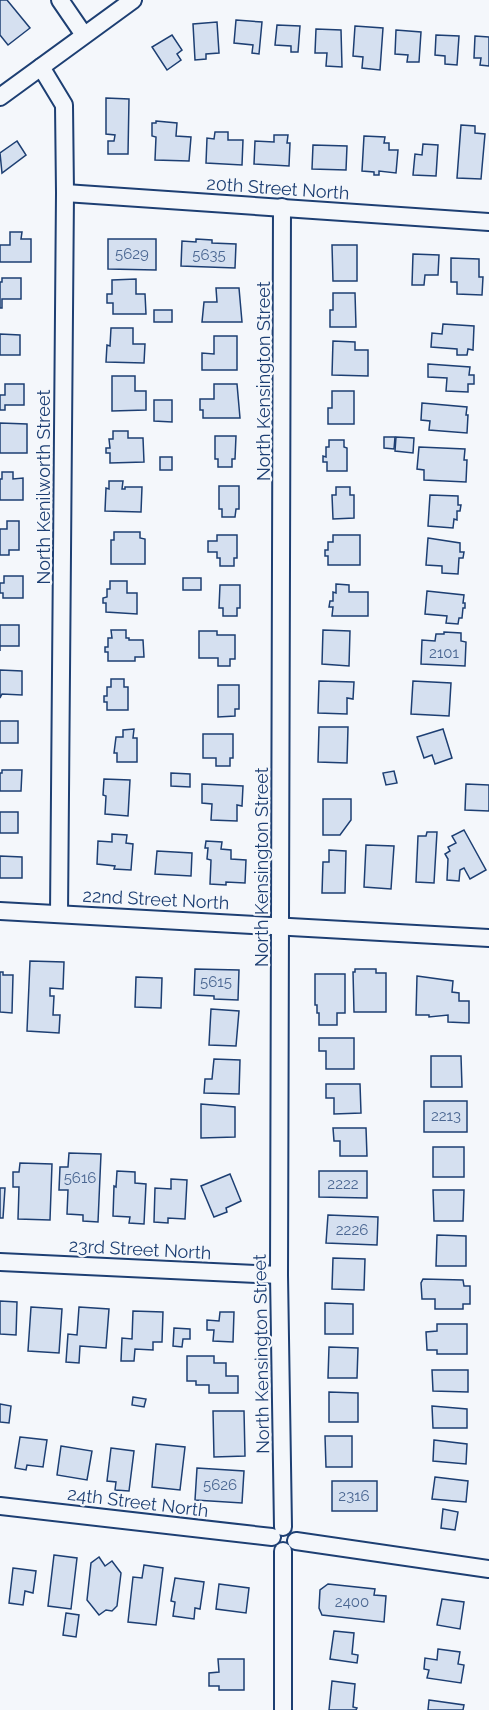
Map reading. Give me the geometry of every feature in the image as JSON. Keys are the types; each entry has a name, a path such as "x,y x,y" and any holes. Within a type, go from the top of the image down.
{"street":[{"path":"60,0 84,35"},
{"path":"0,97 134,0"},
{"name":"North Kenilworth Street","path":"41,66 64,105 59,914"},
{"name":"20th Street North","path":"65,193 489,222"},
{"name":"North Kensington Street","path":"278,1532 282,207"},
{"name":"22nd Street North","path":"0,911 489,938"},
{"name":"23rd Street North","path":"0,1262 279,1275"},
{"name":"24th Street North","path":"0,1506 278,1532"},
{"path":"278,1532 273,1545 489,1569"},
{"path":"283,1710 290,1546"}],"building":[{"path":"0,0 7,0 30,28 8,45 0,35"},
{"path":"236,20 262,22 259,54 252,53 253,45 234,43"},
{"path":"217,22 219,53 206,54 206,59 195,60 193,24"},
{"path":"277,25 300,26 298,52 291,52 291,46 275,45"},
{"path":"355,26 383,28 380,70 362,68 363,57 353,56"},
{"path":"316,29 341,30 342,67 326,66 327,53 315,53"},
{"path":"396,30 421,32 419,62 407,62 408,55 395,54"},
{"path":"172,35 182,50 177,54 181,60 167,70 152,47"},
{"path":"436,35 459,36 457,65 445,64 445,56 435,55"},
{"path":"475,36 489,37 489,66 480,65 481,58 474,58"},
{"path":"106,98 129,99 128,154 108,154 108,141 114,141 115,135 106,134"},
{"path":"156,121 177,123 176,136 191,137 189,161 155,160 156,137 152,136 152,123"},
{"path":"461,125 475,126 475,133 485,134 481,179 457,178"},
{"path":"215,132 228,132 228,140 243,140 242,165 206,163 207,138 214,139"},
{"path":"274,135 288,135 289,166 254,164 255,141 274,142"},
{"path":"364,136 385,137 384,143 389,143 389,150 398,150 396,173 379,171 379,175 374,175 374,172 362,171"},
{"path":"17,141 26,155 2,173 0,153"},
{"path":"423,144 438,145 436,176 413,175 415,154 422,155"},
{"path":"313,145 347,146 346,170 312,169"},
{"path":"10,232 22,232 21,239 31,239 31,262 0,262 0,245 10,245"},
{"path":"108,239 156,239 156,270 108,269"},
{"path":"196,239 212,240 212,243 236,244 235,268 181,266 182,241 196,242"},
{"path":"332,245 357,245 357,281 333,281"},
{"path":"413,254 439,255 438,275 425,275 424,285 412,285"},
{"path":"451,258 479,259 479,277 483,277 482,295 457,294 457,282 451,282"},
{"path":"2,278 21,278 21,299 2,299 2,308 0,308 0,282"},
{"path":"136,279 136,294 145,294 146,314 113,314 113,303 107,303 107,294 112,294 112,280"},
{"path":"216,288 239,288 242,322 202,322 204,302 217,302"},
{"path":"333,293 355,293 356,327 330,327"},
{"path":"154,310 172,310 172,322 154,322"},
{"path":"443,324 474,326 473,350 468,349 467,355 457,355 457,349 431,347 432,333 442,334"},
{"path":"111,328 133,328 133,344 145,344 144,363 106,362"},
{"path":"0,334 20,335 20,355 0,355"},
{"path":"214,336 237,336 237,370 202,370 202,353 214,354"},
{"path":"333,341 355,342 355,350 368,350 368,376 332,375"},
{"path":"428,364 470,367 469,375 474,375 474,384 468,384 468,392 446,391 447,378 428,377"},
{"path":"112,376 135,376 135,391 146,391 146,410 112,411"},
{"path":"5,384 24,384 24,405 5,405 5,410 0,410 0,395 5,395"},
{"path":"214,384 237,384 240,418 203,418 200,399 214,399"},
{"path":"332,391 354,391 354,424 328,424 328,408 332,408"},
{"path":"154,400 172,400 172,422 154,421"},
{"path":"422,403 467,407 467,433 429,430 430,421 421,420"},
{"path":"0,423 27,424 27,453 0,453"},
{"path":"113,431 128,431 128,438 143,438 144,462 110,463 110,453 106,453 106,448 110,448 109,439 113,439"},
{"path":"215,436 236,436 235,459 232,459 232,467 218,467 218,459 215,459"},
{"path":"384,437 395,437 394,449 384,448"},
{"path":"396,437 414,438 413,453 395,451"},
{"path":"329,440 344,440 344,447 347,448 347,471 327,471 327,462 323,462 323,456 326,457"},
{"path":"419,447 465,449 466,482 424,480 424,470 417,469"},
{"path":"160,457 172,457 172,470 160,470"},
{"path":"2,472 13,472 13,479 23,478 23,500 0,500"},
{"path":"109,481 123,481 122,489 142,487 141,512 105,511 106,488 109,489"},
{"path":"219,486 239,486 239,509 236,509 235,517 222,517 222,509 219,509"},
{"path":"336,487 350,487 350,495 354,495 354,518 333,519 332,495 336,495"},
{"path":"430,495 458,496 458,505 461,505 460,511 457,511 457,520 454,519 453,528 428,526"},
{"path":"7,521 19,521 19,550 9,550 9,555 0,555 0,529 7,529"},
{"path":"114,532 140,532 140,538 145,539 145,564 111,564 111,540 114,540"},
{"path":"217,535 237,535 237,558 234,558 234,566 220,566 217,552 208,552 208,541 217,541"},
{"path":"333,535 360,535 360,565 328,565 325,550 328,550 328,542 333,542"},
{"path":"428,538 460,543 460,552 464,552 463,558 459,558 458,574 442,573 442,566 426,565"},
{"path":"4,576 23,576 23,598 3,598 3,593 0,593 0,583 4,583"},
{"path":"183,578 201,578 201,590 183,590"},
{"path":"110,581 127,581 127,593 137,593 137,614 106,612 106,603 103,603 103,598 107,597"},
{"path":"336,584 349,585 349,592 368,592 368,616 332,616 333,607 329,607 330,601 333,601 333,592 336,593"},
{"path":"220,585 240,585 240,608 237,608 237,616 223,616 223,608 219,608"},
{"path":"427,591 464,595 465,608 463,608 462,618 459,618 458,624 446,623 447,616 425,614"},
{"path":"0,625 19,625 19,646 0,646"},
{"path":"111,630 126,630 126,638 129,640 143,640 144,657 135,657 135,661 108,661 108,652 105,652 105,647 108,647 108,638 112,638"},
{"path":"323,630 350,631 349,666 322,664"},
{"path":"199,631 217,631 217,635 235,635 235,659 230,659 230,666 218,666 218,658 199,658"},
{"path":"444,632 461,633 461,641 466,642 465,666 421,664 422,640 435,641 436,634 444,634"},
{"path":"0,670 22,671 22,695 2,694 0,698"},
{"path":"111,679 124,679 124,687 128,687 128,710 107,710 104,696 107,696 107,687 111,687"},
{"path":"319,681 354,682 353,699 347,698 347,714 318,713"},
{"path":"413,681 451,683 449,716 411,714"},
{"path":"218,685 239,685 239,709 235,709 235,716 218,717"},
{"path":"0,721 18,721 18,743 0,743"},
{"path":"319,727 348,727 347,763 318,762"},
{"path":"134,729 133,738 137,738 137,762 117,762 117,753 114,753 116,737 123,737 123,730"},
{"path":"443,729 452,758 435,764 432,755 424,758 417,737"},
{"path":"203,734 233,734 233,758 230,758 230,766 216,766 216,758 203,758"},
{"path":"2,770 22,770 21,791 0,791"},
{"path":"394,771 397,783 386,785 383,773"},
{"path":"171,773 190,774 190,787 171,786"},
{"path":"104,779 130,780 128,816 105,814"},
{"path":"202,784 243,786 242,806 237,805 237,821 211,820 212,804 202,803"},
{"path":"466,784 489,785 489,811 465,810"},
{"path":"323,799 351,799 351,820 340,835 323,835"},
{"path":"0,812 18,812 18,833 0,833"},
{"path":"464,830 486,870 470,879 464,868 460,870 459,881 447,880 448,859 445,854 450,851 448,847 456,843 452,836"},
{"path":"427,832 437,832 434,883 416,882 418,836 426,836"},
{"path":"112,834 127,835 126,843 133,844 131,870 114,869 115,866 97,864 98,841 112,842"},
{"path":"206,841 222,842 221,849 231,850 231,859 246,860 245,883 210,884 211,860 207,859"},
{"path":"366,845 394,846 391,889 364,887"},
{"path":"329,850 346,851 345,893 322,893 323,862 329,862"},
{"path":"157,851 192,853 191,876 155,874"},
{"path":"0,856 22,857 22,878 0,878"},
{"path":"30,961 64,962 63,989 50,988 50,996 54,996 53,1015 60,1015 59,1033 27,1031"},
{"path":"195,969 239,970 238,1000 194,995"},
{"path":"355,969 376,969 376,973 386,973 386,1012 354,1012 353,972"},
{"path":"0,972 3,972 3,975 13,975 12,1013 0,1012"},
{"path":"315,974 345,974 345,1013 337,1013 337,1025 319,1025 319,1013 315,1005"},
{"path":"417,976 453,981 452,992 459,993 459,1001 469,1001 469,1023 448,1022 448,1015 429,1017 429,1015 416,1015"},
{"path":"136,977 162,978 161,1008 135,1007"},
{"path":"211,1009 239,1011 236,1046 209,1045"},
{"path":"319,1038 354,1038 354,1069 326,1069 326,1051 319,1051"},
{"path":"431,1056 461,1056 462,1087 431,1087"},
{"path":"214,1059 240,1060 239,1094 204,1093 205,1079 212,1079"},
{"path":"326,1084 360,1084 361,1113 334,1114 334,1098 326,1098"},
{"path":"424,1101 467,1101 467,1132 424,1132"},
{"path":"201,1104 235,1107 235,1137 201,1138"},
{"path":"333,1128 366,1128 367,1156 340,1156 340,1141 334,1141"},
{"path":"433,1147 464,1147 464,1177 433,1177"},
{"path":"69,1153 101,1154 98,1222 83,1221 83,1215 67,1214 68,1190 59,1190 60,1167 68,1167"},
{"path":"20,1163 52,1164 50,1220 18,1219 19,1187 13,1187 13,1172 19,1172"},
{"path":"117,1171 135,1172 135,1183 146,1184 144,1224 129,1223 130,1217 113,1216"},
{"path":"319,1171 367,1171 367,1198 319,1197"},
{"path":"230,1174 241,1201 226,1208 227,1212 214,1217 201,1186"},
{"path":"171,1179 187,1180 185,1219 168,1218 168,1223 154,1222 155,1188 171,1189"},
{"path":"0,1188 5,1188 3,1218 0,1218"},
{"path":"433,1190 464,1190 463,1221 434,1221"},
{"path":"328,1215 378,1217 377,1245 326,1243"},
{"path":"437,1235 466,1236 466,1266 436,1266"},
{"path":"333,1258 365,1259 364,1290 332,1289"},
{"path":"423,1279 463,1280 464,1286 470,1286 470,1304 463,1304 463,1309 435,1309 435,1299 422,1299"},
{"path":"0,1301 17,1302 16,1335 0,1334"},
{"path":"325,1303 353,1304 353,1334 325,1334"},
{"path":"31,1307 62,1309 59,1353 28,1351"},
{"path":"79,1307 109,1309 106,1348 80,1346 79,1363 66,1362 68,1334 77,1335"},
{"path":"133,1311 163,1312 162,1342 153,1342 153,1350 135,1349 134,1361 121,1361 122,1338 132,1339"},
{"path":"220,1312 234,1312 233,1342 213,1341 214,1330 207,1330 207,1320 219,1321"},
{"path":"437,1324 467,1324 467,1354 437,1354 437,1350 427,1350 426,1332 437,1331"},
{"path":"174,1328 190,1329 190,1339 183,1339 182,1347 173,1346"},
{"path":"329,1347 358,1348 357,1378 328,1378"},
{"path":"187,1356 214,1356 214,1363 226,1363 226,1376 238,1376 238,1393 209,1393 209,1385 196,1385 196,1381 187,1381"},
{"path":"432,1370 468,1370 468,1392 433,1391"},
{"path":"329,1392 358,1393 358,1422 329,1422"},
{"path":"133,1397 146,1399 144,1407 132,1405"},
{"path":"0,1404 11,1406 9,1423 0,1422"},
{"path":"432,1406 467,1409 467,1428 433,1428"},
{"path":"213,1411 244,1411 245,1456 214,1457"},
{"path":"325,1436 352,1436 352,1467 326,1467"},
{"path":"20,1437 47,1440 43,1467 27,1465 26,1470 15,1468"},
{"path":"434,1440 467,1444 466,1464 433,1461"},
{"path":"156,1444 185,1447 180,1490 152,1487"},
{"path":"61,1446 92,1451 87,1480 57,1475"},
{"path":"111,1448 134,1451 129,1491 115,1490 116,1482 107,1481"},
{"path":"197,1468 244,1471 242,1503 195,1500"},
{"path":"435,1477 468,1481 466,1502 432,1499"},
{"path":"332,1481 377,1481 377,1511 332,1511"},
{"path":"443,1509 458,1512 455,1530 441,1528"},
{"path":"54,1555 77,1558 71,1609 48,1606"},
{"path":"99,1557 105,1566 112,1561 121,1573 117,1606 112,1611 106,1610 99,1615 87,1600 91,1563"},
{"path":"144,1565 163,1568 156,1625 128,1622 133,1577 142,1578"},
{"path":"13,1568 36,1571 33,1593 25,1591 23,1605 9,1603"},
{"path":"175,1578 204,1582 200,1609 195,1608 194,1619 173,1616 175,1602 171,1601"},
{"path":"219,1584 249,1588 246,1613 216,1609"},
{"path":"328,1584 375,1589 374,1595 386,1596 384,1622 322,1615 319,1608 320,1590"},
{"path":"442,1599 464,1602 460,1629 437,1625"},
{"path":"66,1613 79,1615 76,1637 63,1635"},
{"path":"334,1631 354,1633 352,1654 358,1655 357,1663 330,1659"},
{"path":"438,1649 460,1652 458,1664 464,1665 461,1683 427,1678 429,1670 424,1669 425,1658 437,1660"},
{"path":"218,1659 244,1659 244,1690 219,1690 219,1686 209,1686 209,1673 219,1672"},
{"path":"332,1681 355,1684 353,1707 357,1708 356,1710 329,1710"},
{"path":"429,1700 464,1705 463,1710 428,1710"}]}
